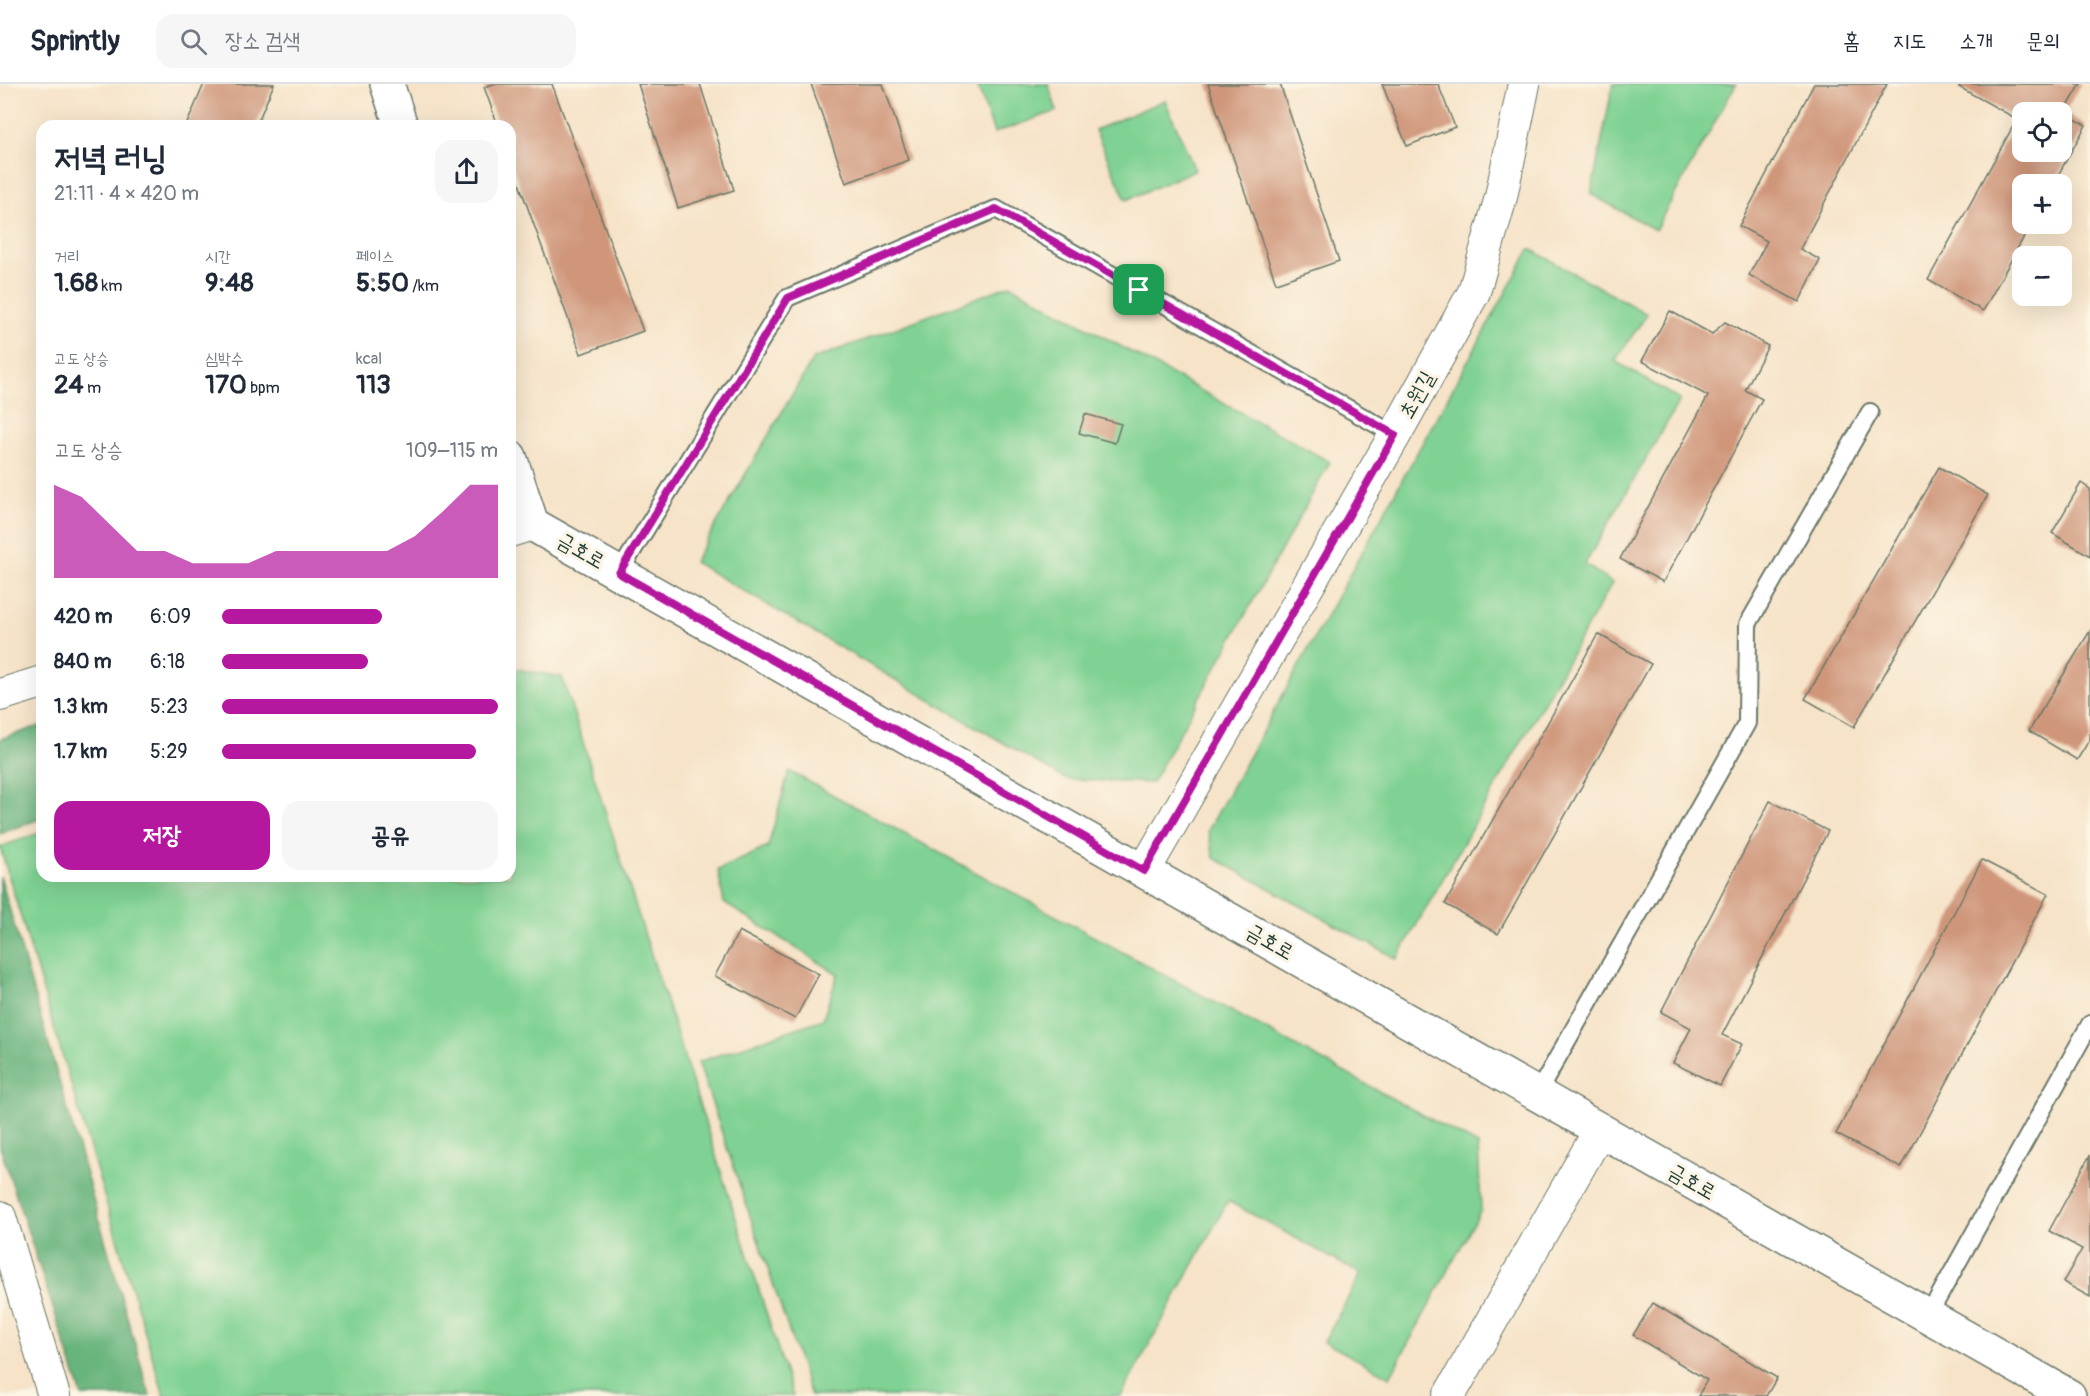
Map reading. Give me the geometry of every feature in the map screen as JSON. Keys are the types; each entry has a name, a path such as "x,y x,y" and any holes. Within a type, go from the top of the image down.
{"street":[{"path":"387,84 399,120"},
{"name":"초원길","path":"1144,871 1395,435 1474,292 1501,197 1524,84"},
{"name":"금호로","path":"516,495 521,527 619,573 2068,1396"},
{"path":"0,695 36,684"},
{"path":"1449,1396 1600,1130"},
{"path":"0,1217 54,1396"}],"lane":[{"path":"619,573 788,298 996,209 1395,435"},
{"path":"1536,1094 1747,723 1748,624 1870,412"},
{"path":"1928,1316 2090,1024"}],"green space":[{"path":"977,84 1048,84 1057,111 994,133"},
{"path":"1613,84 1736,84 1655,230 1591,194"},
{"path":"1165,100 1195,170 1126,200 1095,130"},
{"path":"1530,249 1647,314 1615,361 1680,400 1585,564 1612,583 1397,959 1214,858 1208,830"},
{"path":"1010,285 1330,462 1152,783 1065,779 694,562 813,359"},
{"path":"516,669 562,677 793,1396 164,1396 0,847 36,834 36,882 516,882"},
{"path":"36,727 36,820 0,834 0,739"},
{"path":"789,771 1478,1145 1481,1210 1390,1377 1324,1342 1361,1274 1228,1201 1121,1396 811,1396 698,1062 823,1019 838,974 724,903 718,870 768,847"},
{"path":"0,876 150,1396 82,1396 0,1147"}],"building":[{"path":"204,84 274,84 259,120 189,120"},
{"path":"493,84 552,84 643,331 581,354 516,175 516,120 496,120 484,87"},
{"path":"638,84 700,84 734,190 678,208"},
{"path":"811,84 883,84 909,160 846,183"},
{"path":"1208,84 1280,84 1339,261 1276,283"},
{"path":"1382,84 1438,84 1455,127 1407,146"},
{"path":"1814,84 1887,84 1800,249 1820,260 1799,302 1749,275 1767,241 1739,226"},
{"path":"1961,84 2081,84 2070,102 2012,102 2012,116 1959,87"},
{"path":"2072,117 2086,125 2072,150"},
{"path":"2012,128 2012,162 2065,162 2059,174 2012,174 2012,234 2025,234 2019,246 2012,246 2012,258 1983,311 1928,280"},
{"path":"1670,311 1712,334 1725,322 1768,346 1745,390 1762,399 1663,582 1620,559 1708,396 1642,361"},
{"path":"1085,414 1121,424 1115,443 1079,433"},
{"path":"1939,467 1988,495 1854,727 1805,699"},
{"path":"2081,483 2090,489 2090,556 2052,533"},
{"path":"2090,631 2090,739 2077,760 2029,731"},
{"path":"1598,634 1651,664 1498,934 1445,904"},
{"path":"1770,801 1828,831 1722,1035 1742,1044 1720,1086 1673,1063 1691,1028 1661,1012"},
{"path":"1982,860 2048,894 1901,1168 1836,1134"},
{"path":"739,931 819,974 795,1019 715,976"},
{"path":"2090,1155 2090,1297 2063,1282 2082,1249 2049,1231"},
{"path":"1653,1303 1777,1378 1766,1396 1698,1396 1707,1380 1633,1335"}],"route":[{"path":"996,209 1139,290 1395,435 1144,871 619,573 788,298 996,209"}]}
